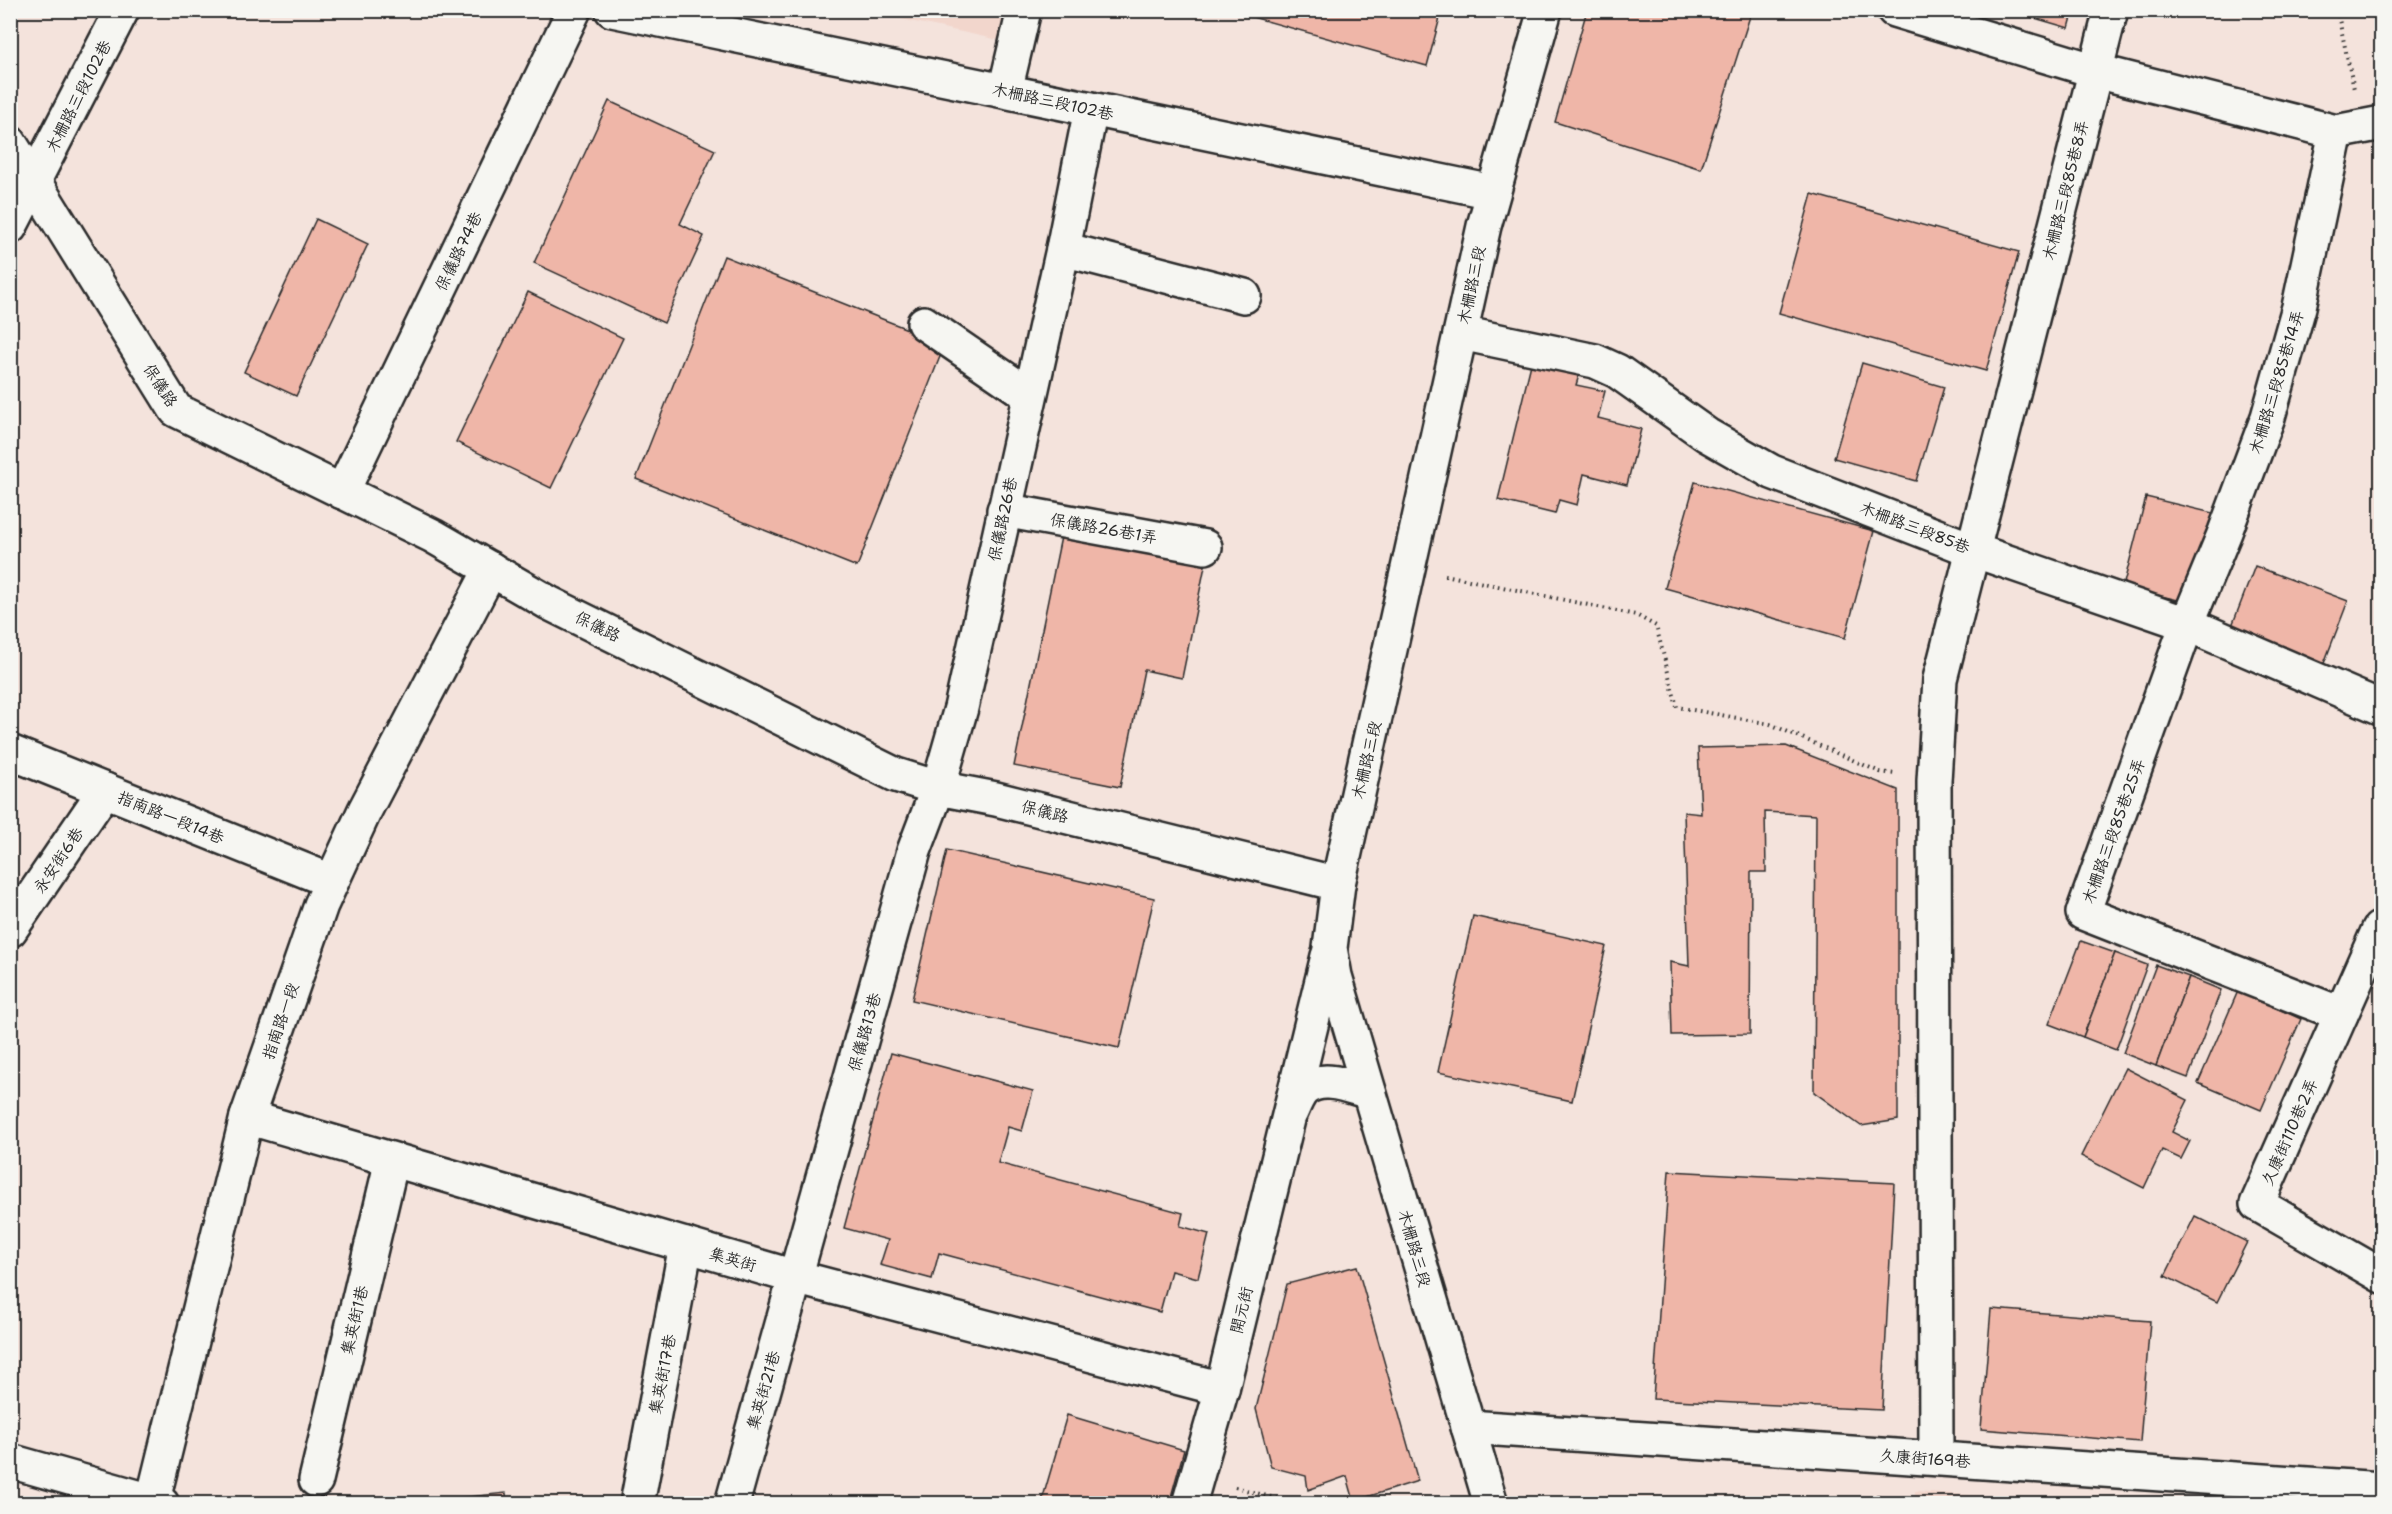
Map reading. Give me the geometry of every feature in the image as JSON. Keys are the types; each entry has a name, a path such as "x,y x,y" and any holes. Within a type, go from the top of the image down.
{"street":[{"name":"木柵路三段102巷","path":"10,227 122,10"},
{"name":"保儀路74巷","path":"342,492 574,10"},
{"name":"木柵路三段102巷","path":"612,10 1493,192"},
{"path":"1005,91 1023,10"},
{"name":"木柵路三段","path":"1491,1503 1335,976 1330,948 1338,884 1493,192 1545,10"},
{"path":"1894,10 2096,71 2360,127"},
{"name":"木柵路三段85巷8弄","path":"1935,1458 1934,781 1940,679 2111,10"},
{"name":"保儀路26巷","path":"938,788 961,708 1063,249 1091,109"},
{"name":"木柵路三段85巷14弄","path":"2187,624 2225,532 2268,417 2299,307 2360,127"},
{"name":"保儀路","path":"10,144 176,410 432,536 549,603 896,775 938,788 996,799 1338,884"},
{"path":"1063,249 1244,296"},
{"path":"924,323 1029,395"},
{"name":"木柵路三段85巷","path":"1461,333 1595,361 1617,370 1707,435 1772,472 1973,550 2187,624 2382,708"},
{"name":"保儀路26巷1弄","path":"1004,510 1204,547"},
{"name":"指南路一段","path":"156,1502 247,1117 331,881 491,569"},
{"name":"木柵路三段85巷25弄","path":"2187,624 2083,913 2341,1014"},
{"name":"指南路一段14巷","path":"10,752 331,881"},
{"name":"保儀路13巷","path":"795,1277 914,851 938,788"},
{"name":"永安街6巷","path":"10,930 105,790"},
{"name":"久康街110巷2弄","path":"2379,929 2257,1204 2382,1276"},
{"name":"開元街","path":"1193,1490 1222,1389 1330,948"},
{"name":"開元街","path":"1288,1116 1302,1091 1314,1084 1328,1081 1369,1092"},
{"name":"集英街","path":"247,1117 795,1277 1222,1389"},
{"name":"集英街1巷","path":"316,1480 392,1160"},
{"name":"集英街17巷","path":"637,1503 686,1245"},
{"name":"集英街21巷","path":"732,1503 795,1277"},
{"name":"久康街169巷","path":"1468,1427 2382,1489"},
{"path":"10,1461 156,1502"}],"path":[{"path":"2337,10 2360,127"},
{"path":"1408,568 1636,615 1656,626 1677,707 1770,724 1880,772 1934,781"},
{"path":"1193,1490 1296,1503"}],"shaded area":[{"path":"1006,10 999,40 864,11"},
{"path":"1915,1491 2080,1503 1915,1503"}],"building":[{"path":"1247,10 1442,10 1427,66 1245,15"},
{"path":"1587,10 1752,10 1701,169 1555,122"},
{"path":"2007,10 2074,10 2069,28"},
{"path":"609,101 715,150 680,224 704,236 664,323 534,263"},
{"path":"1812,194 2019,252 1986,371 1779,313"},
{"path":"316,219 368,244 296,396 244,372"},
{"path":"724,256 945,344 857,567 636,479"},
{"path":"528,292 623,338 551,488 456,442"},
{"path":"1532,360 1580,372 1576,385 1605,391 1598,418 1641,429 1627,485 1584,474 1577,505 1559,500 1555,514 1498,500"},
{"path":"1862,363 1944,387 1916,481 1834,458"},
{"path":"1695,482 1874,531 1845,638 1665,588"},
{"path":"2146,497 2221,515 2199,605 2123,587"},
{"path":"1062,532 1206,561 1182,678 1144,670 1120,787 1014,766"},
{"path":"2255,566 2348,601 2323,666 2230,631"},
{"path":"1786,746 1898,790 1898,1120 1861,1126 1814,1092 1816,815 1765,812 1766,872 1751,872 1750,1034 1672,1035 1670,962 1689,966 1684,812 1701,814 1698,748"},
{"path":"947,850 1154,898 1119,1048 912,1000"},
{"path":"1473,916 1606,946 1572,1101 1438,1072"},
{"path":"2081,941 2115,953 2083,1037 2049,1024"},
{"path":"2115,953 2147,965 2116,1050 2083,1037"},
{"path":"2156,965 2189,977 2156,1066 2123,1053"},
{"path":"2189,977 2221,990 2188,1078 2156,1066"},
{"path":"2238,991 2301,1019 2261,1110 2198,1083"},
{"path":"891,1053 1033,1091 1022,1131 1008,1127 998,1163 1183,1213 1180,1226 1209,1234 1198,1278 1171,1271 1160,1312 939,1253 932,1279 880,1265 888,1240 844,1228"},
{"path":"2125,1068 2188,1100 2172,1132 2190,1141 2181,1159 2162,1150 2144,1188 2081,1156"},
{"path":"1669,1171 1894,1183 1882,1410 1653,1399"},
{"path":"2195,1216 2247,1242 2217,1302 2165,1276"},
{"path":"1357,1266 1418,1481 1354,1501 1347,1476 1308,1490 1306,1476 1271,1467 1256,1409 1287,1284"},
{"path":"1991,1309 2150,1321 2140,1442 1981,1429"},
{"path":"1067,1415 1184,1450 1169,1504 1041,1504"},
{"path":"506,1493 507,1504 401,1504"}]}
